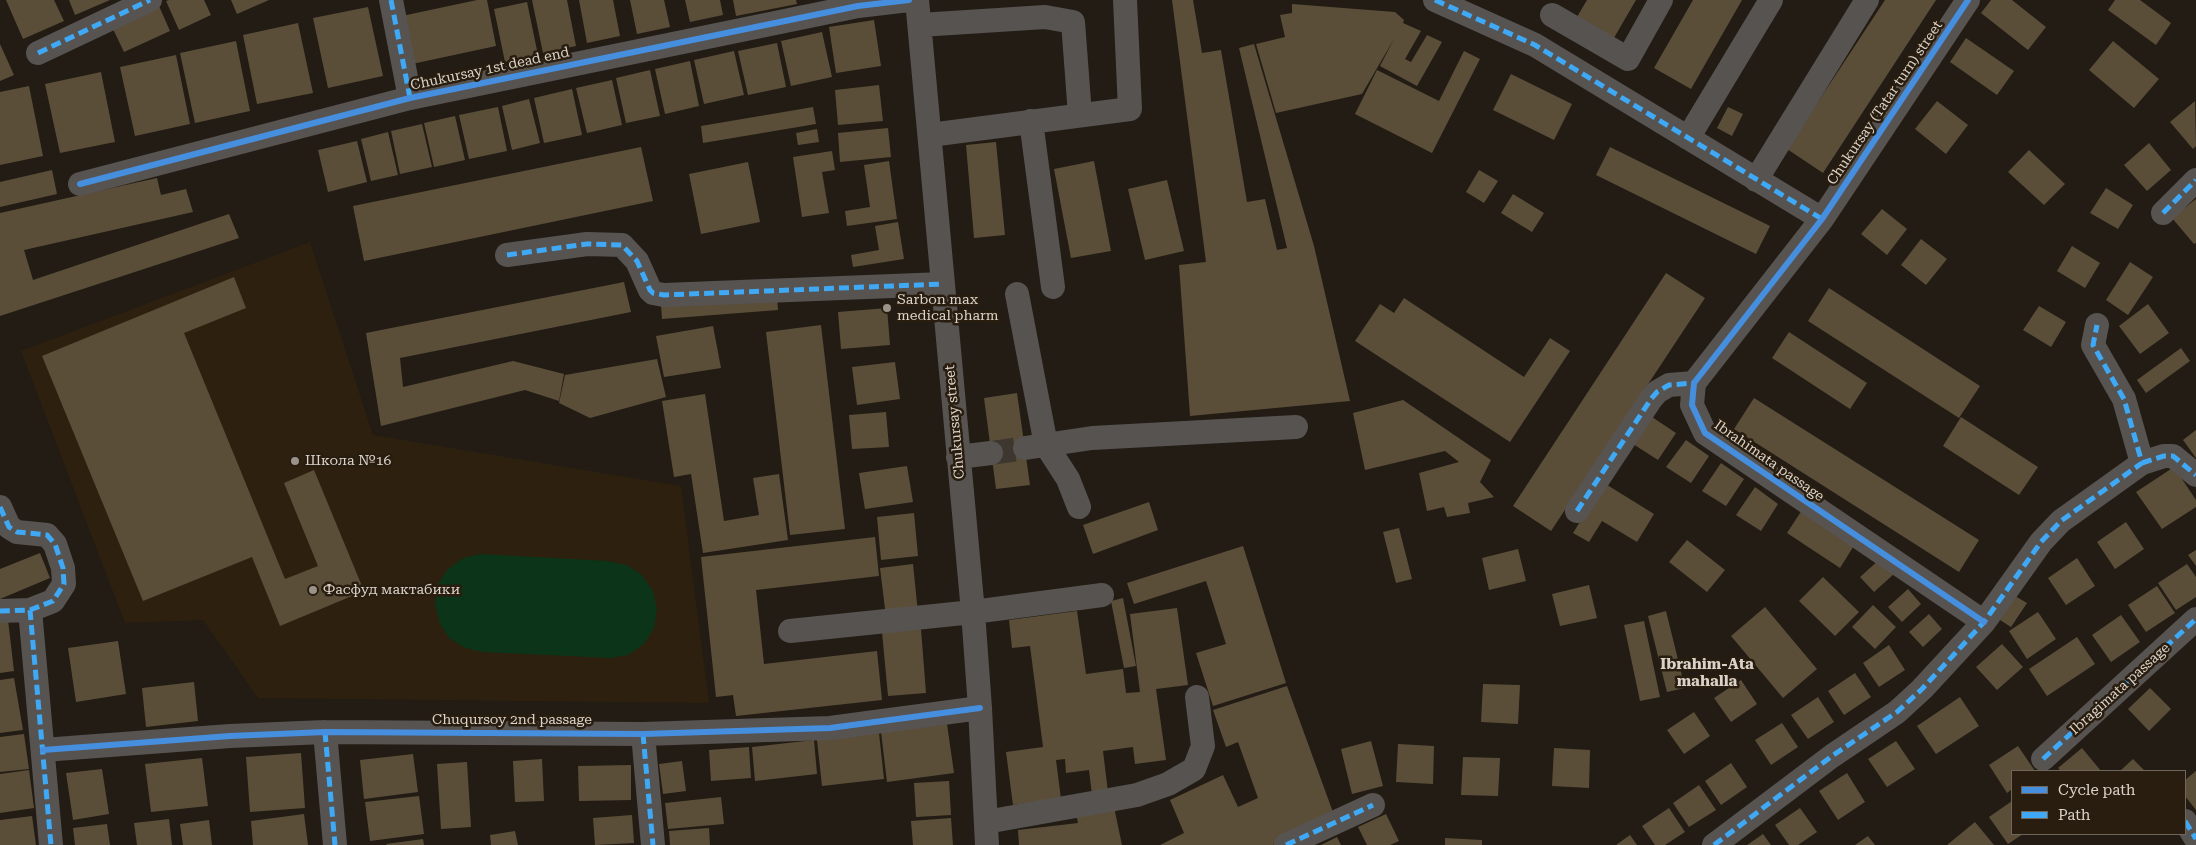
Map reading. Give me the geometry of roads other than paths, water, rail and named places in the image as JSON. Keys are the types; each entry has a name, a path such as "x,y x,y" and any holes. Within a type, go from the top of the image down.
{"street":[{"path":"38,53 150,0"},
{"path":"390,0 410,98"},
{"name":"Chukursay 1st dead end","path":"80,184 410,98 858,6 909,0"},
{"name":"Chukursay street","path":"918,0 980,708 987,845"},
{"path":"930,135 1130,109 1125,0"},
{"path":"1434,0 1535,45 1822,219 1694,383 1669,385 1657,392 1577,511"},
{"path":"1535,45 1556,7 1628,59 1661,0"},
{"path":"1688,138 1771,0"},
{"path":"1756,180 1867,0"},
{"name":"Chukursay (Tatar turn) street","path":"1822,219 1968,0"},
{"path":"920,25 1045,17 1073,22 1080,115"},
{"path":"1031,121 1053,287"},
{"path":"2163,213 2196,180"},
{"path":"507,255 587,244 622,245 637,261 650,290 653,293 664,295 942,284"},
{"path":"1017,294 1035,447 1068,479 1079,506"},
{"path":"2097,325 2093,345 2124,399 2142,464"},
{"name":"Ibrahimаta passage","path":"1694,383 1692,405 1704,433 1984,622"},
{"path":"1035,447 1092,438 1296,427"},
{"path":"958,457 991,453"},
{"path":"1714,845 1832,756 1897,712 1922,689 1984,622 2041,542 2061,521 2142,464 2164,456 2173,456 2196,475"},
{"path":"0,507 9,527 17,532 47,535 55,544 63,568 64,584 60,594 54,601 30,610 0,611"},
{"path":"790,631 972,612 1102,595"},
{"path":"30,610 51,845"},
{"name":"Ibragimаta passage","path":"2043,759 2196,619"},
{"path":"986,822 1137,796 1168,784 1194,769 1203,746 1198,698"},
{"name":"Chuqursoy 2nd passage","path":"42,750 230,736 325,732 643,734 830,728 980,708"},
{"path":"325,732 335,845"},
{"path":"643,734 653,845"},
{"path":"1286,845 1373,805"},
{"path":"2186,823 2196,839"}],"tunnel":[{"path":"991,453 1025,448"}],"place":[{"name":"Sarbon max medical pharm","path":"887,308"},
{"name":"Школа №16","path":"295,461"},
{"name":"Фасфуд мактабики","path":"313,590"}],"district":[{"name":"Ibrahim-Аta mahalla","path":"1707,674"}]}
